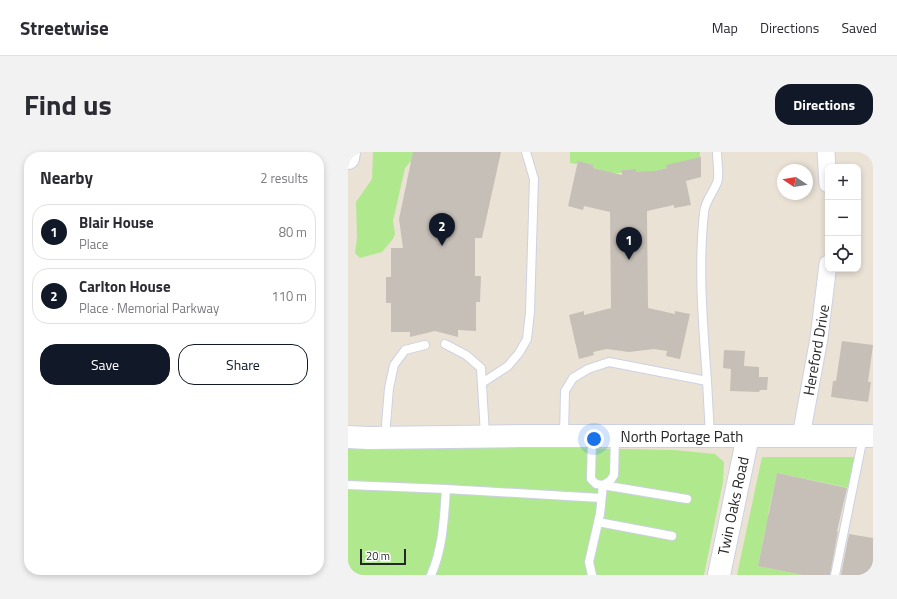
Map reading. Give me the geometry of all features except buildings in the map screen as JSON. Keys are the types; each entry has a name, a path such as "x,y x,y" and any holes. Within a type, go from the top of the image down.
{"main road":[{"path":"348,158 349,152"},
{"name":"Twin Oaks Road","path":"719,575 748,436"},
{"name":"North Portage Path","path":"348,437 868,436"}],"street":[{"path":"826,152 827,164"},
{"name":"Hereford Drive","path":"801,436 820,338 827,272"}],"lane":[{"path":"482,383 508,366 519,353 527,339 530,312 534,179 526,152"},
{"path":"710,436 703,334 702,270 704,212 707,198 718,180 717,152"},
{"path":"445,344 466,355 481,368 485,436"},
{"path":"385,438 389,388 394,365 405,350 425,345"},
{"path":"564,436 565,391 573,378 588,369 609,362 707,380"},
{"path":"592,436 591,479 596,484 687,499"},
{"path":"603,485 610,481 614,476 615,436"},
{"path":"835,575 868,436"},
{"path":"348,485 601,498"},
{"path":"592,575 589,562 598,522 603,485"},
{"path":"431,575 438,559 444,519 446,489"},
{"path":"598,522 672,536"}],"green space":[{"path":"373,152 419,152 405,168 393,221 395,234 393,239 382,252 360,258 355,253 357,238 356,202 372,179"},
{"path":"570,152 700,152 700,176 666,165 667,168 648,173 636,172 636,169 622,170 622,173 612,173 593,168 593,165 578,162 577,164 570,163"},
{"path":"522,447 674,450 715,454 724,462 723,482 704,575 348,575 348,448"},
{"path":"762,457 855,457 849,488 777,473 768,514 795,520 793,532 766,526 758,566 802,575 737,575"}],"place":[{"name":"Carlton House","path":"442,246"},
{"name":"Blair House","path":"629,260"}]}
